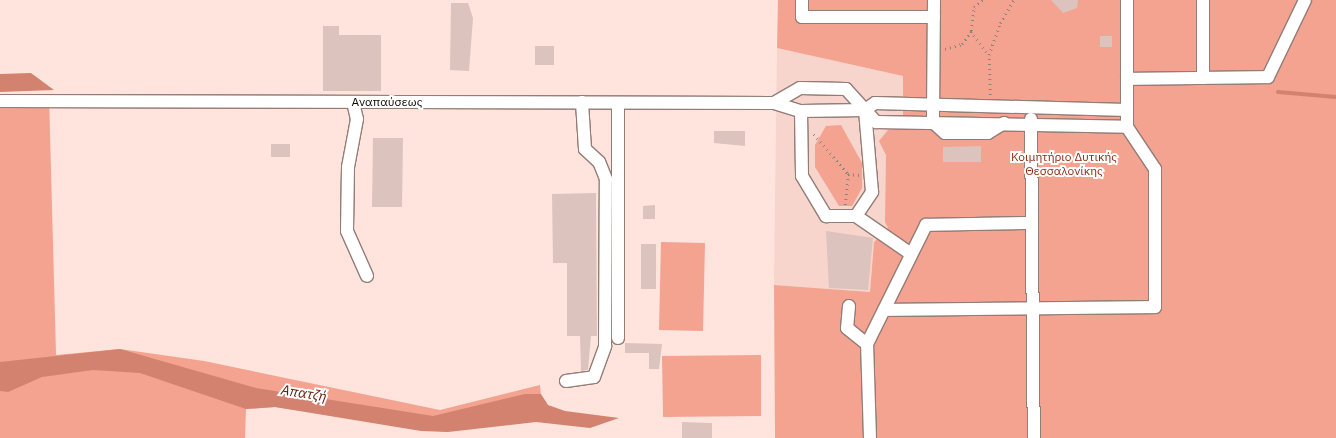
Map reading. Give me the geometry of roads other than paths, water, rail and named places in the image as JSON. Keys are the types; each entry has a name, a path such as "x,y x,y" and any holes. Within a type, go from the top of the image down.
{"street":[{"path":"802,0 802,17 934,17"},
{"path":"933,122 934,0"},
{"path":"884,310 1155,307 1155,169 1126,127 1127,0"},
{"path":"1203,0 1203,78"},
{"path":"1126,79 1268,77 1305,0"},
{"path":"774,103 800,88 846,89 876,122 933,122 945,133 988,133 1004,123 1031,126 1126,127"},
{"name":"Αναπαύσεως","path":"0,101 774,103"},
{"path":"353,102 357,119 348,167 347,231 367,276"},
{"path":"566,381 594,377 605,346 606,179 599,162 585,149 582,102"},
{"path":"774,103 801,116 866,110 875,102 990,104 1031,109 1126,110"},
{"path":"618,103 618,338"},
{"path":"1031,109 1034,438"},
{"path":"851,216 872,192 873,176 866,110"},
{"path":"801,116 802,176 826,216 851,216 911,254"},
{"path":"870,438 867,344 926,225 1032,223"},
{"path":"849,306 847,328 867,344"}],"waterway":[{"name":"Απατζή","path":"1278,92 1336,97"}],"park label":[{"name":"Κοιμητήριο Δυτικής Θεσσαλονίκης","path":"1064,164"}]}
